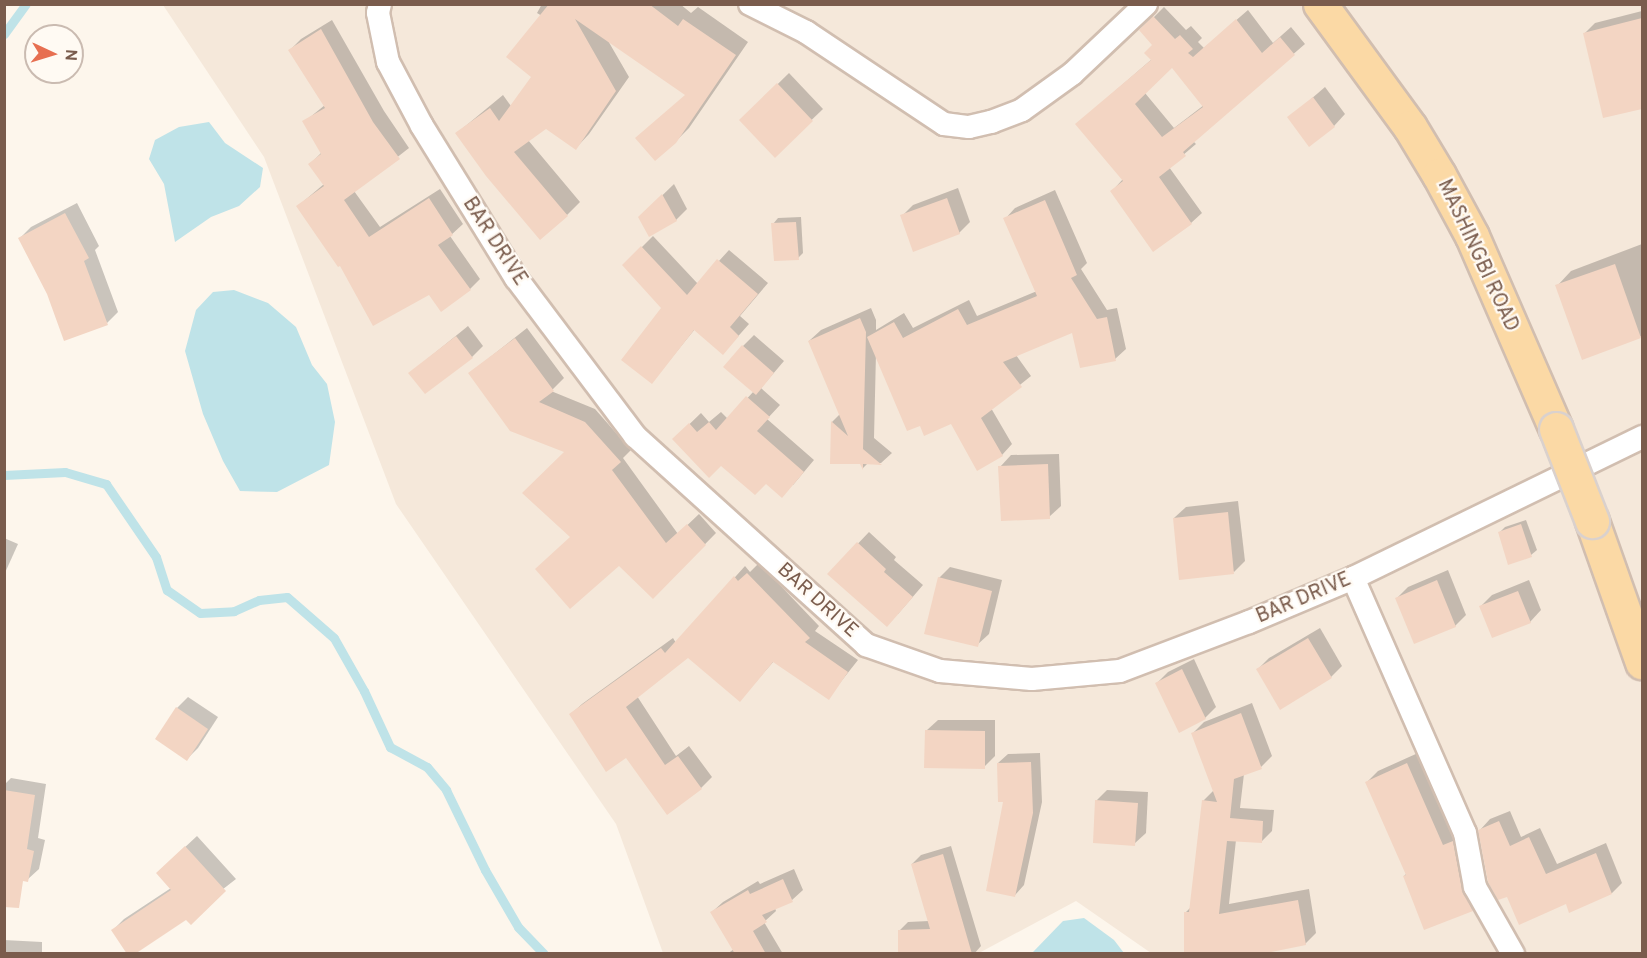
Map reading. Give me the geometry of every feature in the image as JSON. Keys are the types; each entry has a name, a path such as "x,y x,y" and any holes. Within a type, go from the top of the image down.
{"main road":[{"name":"MASHINGBI ROAD","path":"1320,4 1410,127 1472,236 1556,429 1592,521 1642,662"}],"street":[{"name":"BAR DRIVE","path":"380,4 378,13 388,62 422,126 516,278 635,436 866,645 940,671 1032,679 1120,671 1249,622 1353,579 1642,437"},
{"path":"750,4 806,32 944,124 969,127 991,122 1022,110 1072,74 1146,4"},
{"path":"1353,579 1465,834 1476,887 1514,954"}],"shaded area":[{"path":"163,5 1642,5 1642,953 1151,953 1076,901 979,953 663,953 616,824 396,504 264,157"}],"water":[{"path":"209,122 225,143 263,168 260,187 239,206 211,217 175,242 164,184 149,159 155,140 179,127"},
{"path":"234,290 268,303 296,327 312,365 327,384 335,422 329,465 277,492 240,491 223,461 203,414 185,351 196,310 213,292"},
{"path":"1084,918 1114,940 1124,953 1032,953 1063,921"}],"building":[{"path":"549,4 649,4 678,26 683,19 736,55 676,143 655,161 635,138 685,95 575,19 616,91 576,150 546,129 514,152 568,216 540,240 486,176 455,133 490,108 499,121 531,77 506,57"},
{"path":"1153,16 1175,39 1180,35 1193,49 1188,53 1193,57 1236,19 1262,53 1280,37 1295,55 1183,152 1186,156 1159,177 1192,224 1153,252 1110,191 1123,181 1075,124 1151,60 1144,53 1152,45 1139,30","holes":["1172,68 1203,107 1162,137 1135,104"]},
{"path":"1642,18 1642,109 1603,118 1583,33"},
{"path":"321,29 373,122 400,159 344,200 369,237 429,198 453,235 438,245 471,290 441,312 429,295 373,326 340,266 338,267 296,206 324,186 308,164 321,154 302,121 325,108 288,50"},
{"path":"777,83 813,121 775,158 739,120"},
{"path":"1313,97 1335,127 1309,147 1287,117"},
{"path":"662,194 677,221 649,237 638,217"},
{"path":"947,198 960,234 913,252 900,215"},
{"path":"1045,200 1077,275 1071,278 1097,319 1107,317 1116,361 1080,368 1072,333 1003,362 1022,387 981,418 1003,456 977,471 951,424 924,436 920,426 907,431 867,337 894,322 903,338 958,309 967,325 1037,296 1003,218"},
{"path":"65,213 89,258 84,261 108,325 64,341 47,294 18,238"},
{"path":"796,222 799,260 774,261 771,223"},
{"path":"641,246 687,295 717,259 758,294 730,327 739,336 723,355 694,330 652,384 621,360 661,308 622,265"},
{"path":"1615,264 1641,338 1582,360 1555,285"},
{"path":"860,318 866,332 863,449 882,465 863,464 863,470 860,464 830,464 831,421 848,436 808,341"},
{"path":"456,336 473,358 425,394 408,373"},
{"path":"515,338 554,391 539,402 585,422 621,462 612,470 666,543 687,524 706,545 653,599 619,566 570,609 535,569 570,537 522,493 564,452 510,431 468,373"},
{"path":"742,345 774,373 756,395 723,367"},
{"path":"746,396 770,417 757,431 804,472 782,498 766,484 755,495 721,466 709,478 672,439 689,423 697,432 709,422 716,430"},
{"path":"1048,464 1050,519 1001,521 998,466"},
{"path":"1228,512 1234,574 1179,580 1173,518"},
{"path":"1521,524 1532,557 1508,565 1498,532"},
{"path":"857,542 886,569 884,572 913,597 887,627 827,574"},
{"path":"747,573 810,638 805,642 848,672 829,700 773,662 740,702 688,658 626,707 665,765 678,756 702,789 667,815 626,758 606,772 569,714 661,648 665,653 734,576 738,581"},
{"path":"938,577 992,591 978,647 924,634"},
{"path":"1437,580 1456,627 1414,644 1395,598"},
{"path":"1518,591 1531,623 1492,638 1479,606"},
{"path":"1308,638 1332,678 1280,710 1256,669"},
{"path":"1182,669 1206,719 1179,733 1155,683"},
{"path":"176,707 208,729 187,761 155,739"},
{"path":"1241,713 1262,769 1234,779 1230,818 1263,821 1262,843 1227,841 1219,914 1298,900 1306,945 1261,954 1184,954 1184,912 1189,912 1202,800 1217,802 1191,733"},
{"path":"925,730 985,731 985,769 924,768"},
{"path":"1031,762 1033,813 1015,897 986,891 1003,802 998,802 997,763"},
{"path":"1407,763 1443,845 1453,841 1462,889 1473,911 1424,930 1403,876 1406,875 1365,782"},
{"path":"4,790 35,795 27,849 34,851 28,882 23,881 19,908 4,907"},
{"path":"1095,800 1138,803 1135,846 1093,843"},
{"path":"1499,821 1510,846 1529,837 1546,874 1596,853 1612,894 1569,913 1566,904 1519,925 1507,897 1498,900 1488,882 1478,830"},
{"path":"185,846 226,891 191,925 186,920 135,954 127,954 111,930 171,890 156,873"},
{"path":"943,854 972,954 898,954 898,930 930,929 911,864"},
{"path":"783,879 793,902 762,915 767,922 753,931 766,954 735,954 710,912 748,890 750,894"}],"waterway":[{"path":"4,34 26,4"},
{"path":"4,475 65,472 106,484 156,557 167,590 200,613 234,611 259,600 287,597 334,638 364,691 390,747 427,767 446,790 485,870 518,927 544,954"}]}
